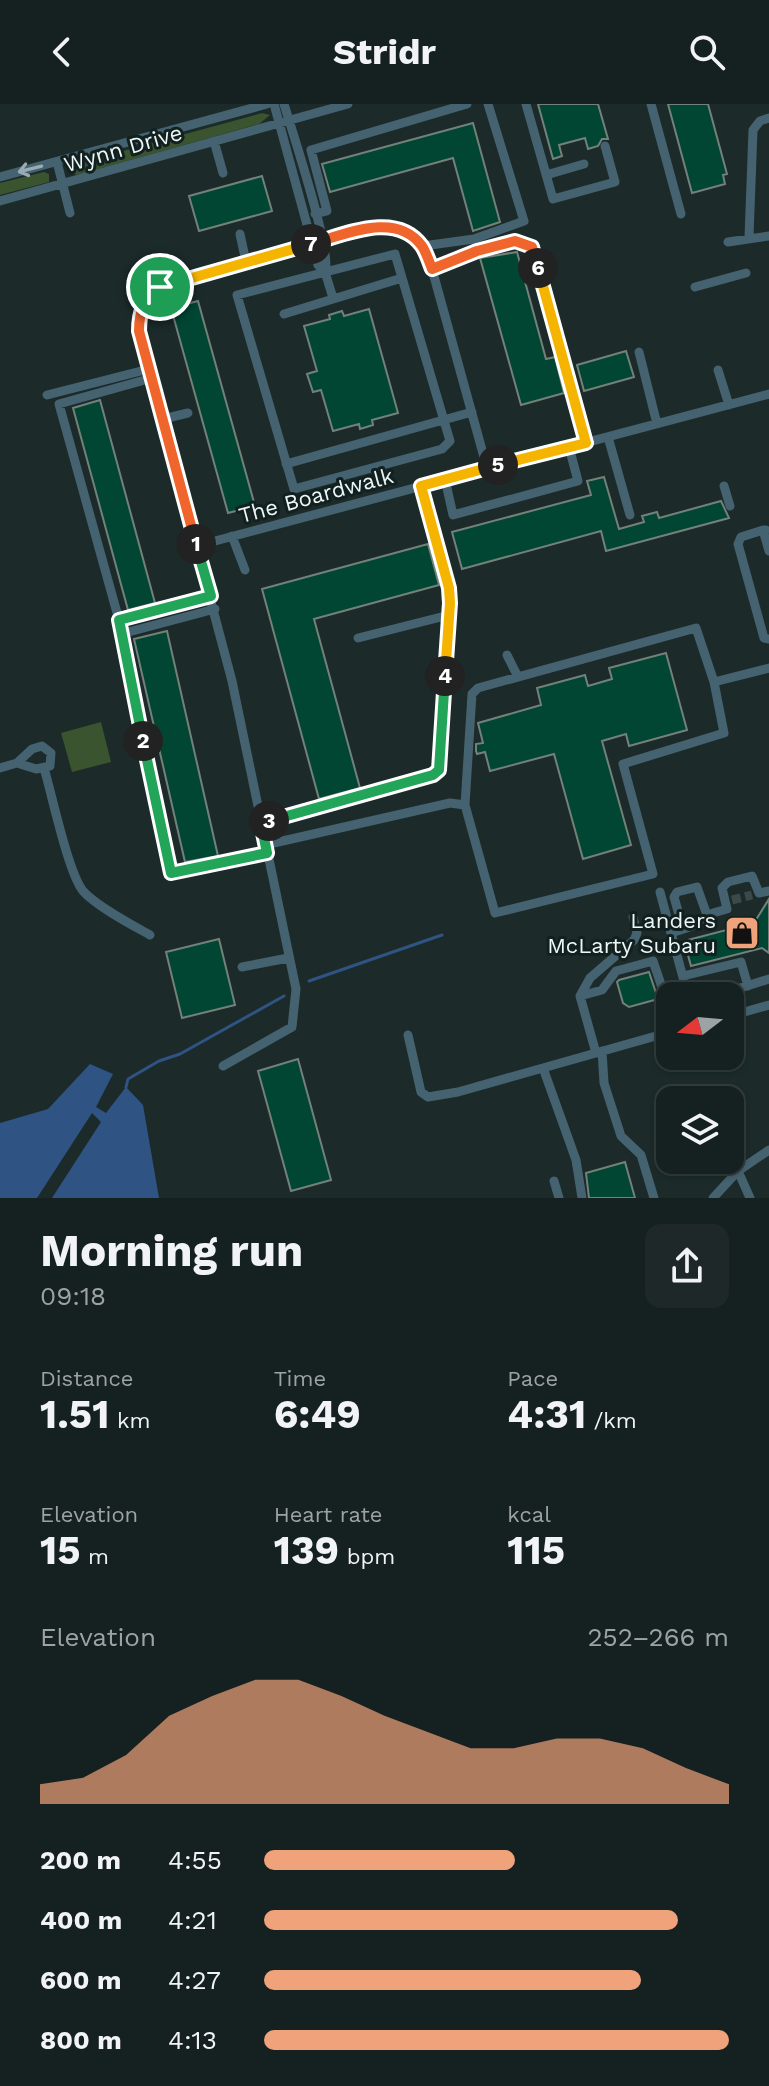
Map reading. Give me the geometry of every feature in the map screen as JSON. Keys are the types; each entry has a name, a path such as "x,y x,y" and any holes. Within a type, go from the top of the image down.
{"street":[{"name":"Wynn Drive","path":"0,177 267,104"},
{"path":"274,104 284,122 315,214 318,265 325,272 333,298"},
{"path":"284,104 284,122 318,242"},
{"name":"Wynn Drive","path":"0,201 348,104"},
{"path":"315,214 327,211 311,150 467,104"},
{"path":"423,246 474,239 524,221 488,104"},
{"path":"526,104 553,199 615,182 605,146"},
{"path":"651,104 681,214"},
{"path":"749,237 753,130 760,121 769,118"},
{"path":"214,141 223,173"},
{"path":"57,162 70,213"},
{"path":"546,175 584,164"},
{"path":"223,1066 292,1027 296,989 215,609 139,331 143,305 152,293 176,281 387,226 404,231 423,246 432,269 487,468"},
{"path":"240,234 246,262"},
{"path":"728,242 769,236"},
{"path":"432,269 477,251 515,241 532,247 586,443"},
{"path":"395,254 450,441 442,449 294,489 237,295 325,272 395,254"},
{"path":"695,287 746,273"},
{"path":"284,314 402,278"},
{"path":"639,352 657,424"},
{"path":"718,370 729,405"},
{"path":"47,395 150,374"},
{"path":"150,374 59,404 119,620 171,873 450,803 465,805"},
{"name":"The Boardwalk","path":"196,546 769,394"},
{"path":"286,464 472,412"},
{"path":"163,419 188,413"},
{"path":"608,437 630,515"},
{"path":"445,479 453,515 578,481 569,447"},
{"path":"261,823 433,775 439,770 449,588 421,486"},
{"path":"724,486 730,506"},
{"path":"769,551 766,530 741,537 738,544 764,638 769,639"},
{"path":"232,536 245,570"},
{"path":"119,620 211,596"},
{"path":"121,634 215,609"},
{"path":"358,638 449,615"},
{"path":"696,628 714,682 724,733 623,764 653,874 495,913 465,805 472,694 478,688 696,628"},
{"path":"507,655 518,677"},
{"path":"714,682 769,668"},
{"path":"0,768 17,763 32,749 42,746 51,753 50,766 44,768 36,769 17,763"},
{"path":"44,768 73,872 84,892 150,935"},
{"path":"671,933 727,909 729,901 722,888 724,884 752,876 760,893"},
{"path":"683,929 674,897 677,892 697,887 708,918"},
{"path":"660,892 684,982"},
{"path":"633,917 637,933 634,940 590,978 580,996 599,1052 604,1083 621,1136 641,1155 654,1198"},
{"path":"242,967 288,958"},
{"path":"580,996 602,990 616,971 653,961 660,982"},
{"path":"683,976 741,962 748,986"},
{"path":"744,987 769,980"},
{"path":"744,1012 769,1005"},
{"path":"408,1035 421,1092 428,1097 656,1036"},
{"path":"543,1068 576,1160 582,1198"},
{"path":"744,1167 769,1150"},
{"path":"713,1198 735,1174"},
{"path":"739,1174 750,1198"},
{"path":"554,1181 559,1198"}],"green space":[{"path":"262,113 270,115 259,124 77,175 71,172 75,164"},
{"path":"44,172 49,174 49,182 0,195 0,183"},
{"path":"101,722 111,762 72,772 61,733"}],"water":[{"path":"90,1064 113,1074 96,1107 106,1113 126,1087 143,1105 159,1198 52,1198 101,1122 92,1113 37,1198 0,1198 0,1123 48,1109"}],"building":[{"path":"538,104 598,104 608,139 602,139 598,146 588,149 585,138 559,145 562,156 553,159"},
{"path":"668,104 708,104 727,174 723,175 725,184 692,193"},
{"path":"473,123 500,222 473,231 453,158 330,192 322,164"},
{"path":"262,176 272,211 199,231 189,196"},
{"path":"517,252 546,359 555,357 564,393 521,405 480,258"},
{"path":"198,301 255,506 228,513 171,308"},
{"path":"369,309 398,413 372,420 373,425 360,429 359,424 333,431 321,390 313,392 307,374 317,371 304,326 330,319 329,315 342,311 344,316"},
{"path":"626,351 634,377 584,391 577,365"},
{"path":"100,400 155,603 128,610 73,408"},
{"path":"604,477 619,529 644,522 642,516 657,512 659,518 721,501 729,518 606,551 601,531 462,569 452,532 591,495 587,481"},
{"path":"428,544 439,585 314,619 360,788 319,799 262,589"},
{"path":"167,631 218,856 185,862 134,639"},
{"path":"666,653 687,730 629,746 626,734 602,741 631,845 583,859 554,754 490,771 485,752 477,754 476,751 476,744 483,743 478,723 541,705 537,688 585,675 588,686 612,679 609,668"},
{"name":"Landers McLarty Subaru","path":"769,899 769,953 762,948 691,966 684,941 754,923"},
{"path":"219,939 235,1005 182,1018 166,952"},
{"path":"649,972 656,1000 629,1007 623,1003 619,980"},
{"path":"298,1059 331,1180 291,1191 258,1071"},
{"path":"625,1162 635,1198 589,1198 586,1173"}],"waterway":[{"path":"309,981 442,935"},
{"path":"126,1087 128,1079 159,1061 180,1054 284,996"}],"tunnel":[{"path":"732,900 752,895"}],"place":[{"name":"Landers McLarty Subaru","path":"742,933"}],"route":[{"path":"387,226 404,231 423,246 432,269 477,251 515,241 532,247 586,443 421,486 449,588 450,603 439,770 433,775 261,823 267,853 171,873 119,620 211,596 139,331 143,305 160,287 387,226"}]}
